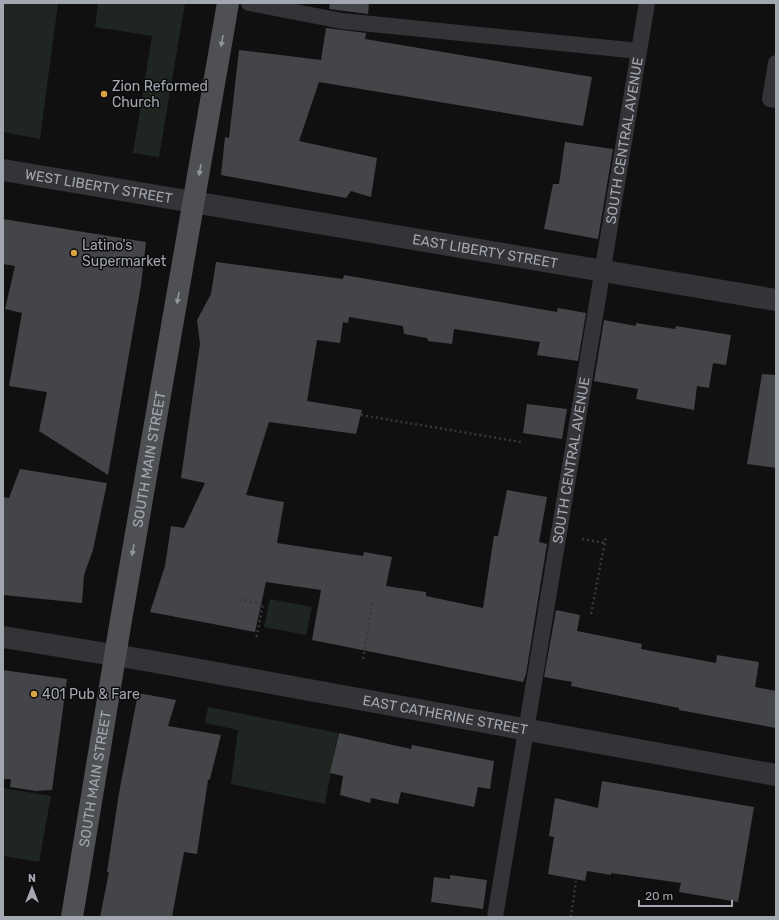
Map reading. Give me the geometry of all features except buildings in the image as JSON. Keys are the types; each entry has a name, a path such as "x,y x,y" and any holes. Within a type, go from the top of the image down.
{"main road":[{"name":"SOUTH MAIN STREET","path":"72,917 115,655 228,3"}],"street":[{"name":"WEST LIBERTY STREET","path":"3,170 194,202"},
{"name":"EAST LIBERTY STREET","path":"194,202 776,300"},
{"name":"EAST CATHERINE STREET","path":"3,637 115,655 776,775"}],"lane":[{"path":"249,3 342,21 639,51"},
{"name":"SOUTH CENTRAL AVENUE","path":"495,917 647,3"},
{"path":"776,63 770,99 776,100"}],"path":[{"path":"361,415 521,442"},
{"path":"591,614 606,536"},
{"path":"581,539 604,543"},
{"path":"364,659 373,599"},
{"path":"240,600 264,604 256,640"},
{"path":"571,917 576,881"}],"shaded area":[{"path":"3,3 58,3 40,139 3,132"},
{"path":"98,3 185,3 159,157 133,153 152,36 95,27"},
{"path":"270,599 312,607 306,635 264,627"},
{"path":"208,707 338,733 325,804 231,784 238,730 205,723"},
{"path":"3,788 51,796 39,862 3,856"}],"place":[{"name":"Zion Reformed Church","path":"104,94"},
{"name":"Latino's Supermarket","path":"74,253"},
{"name":"401 Pub & Fare","path":"34,694"}]}
